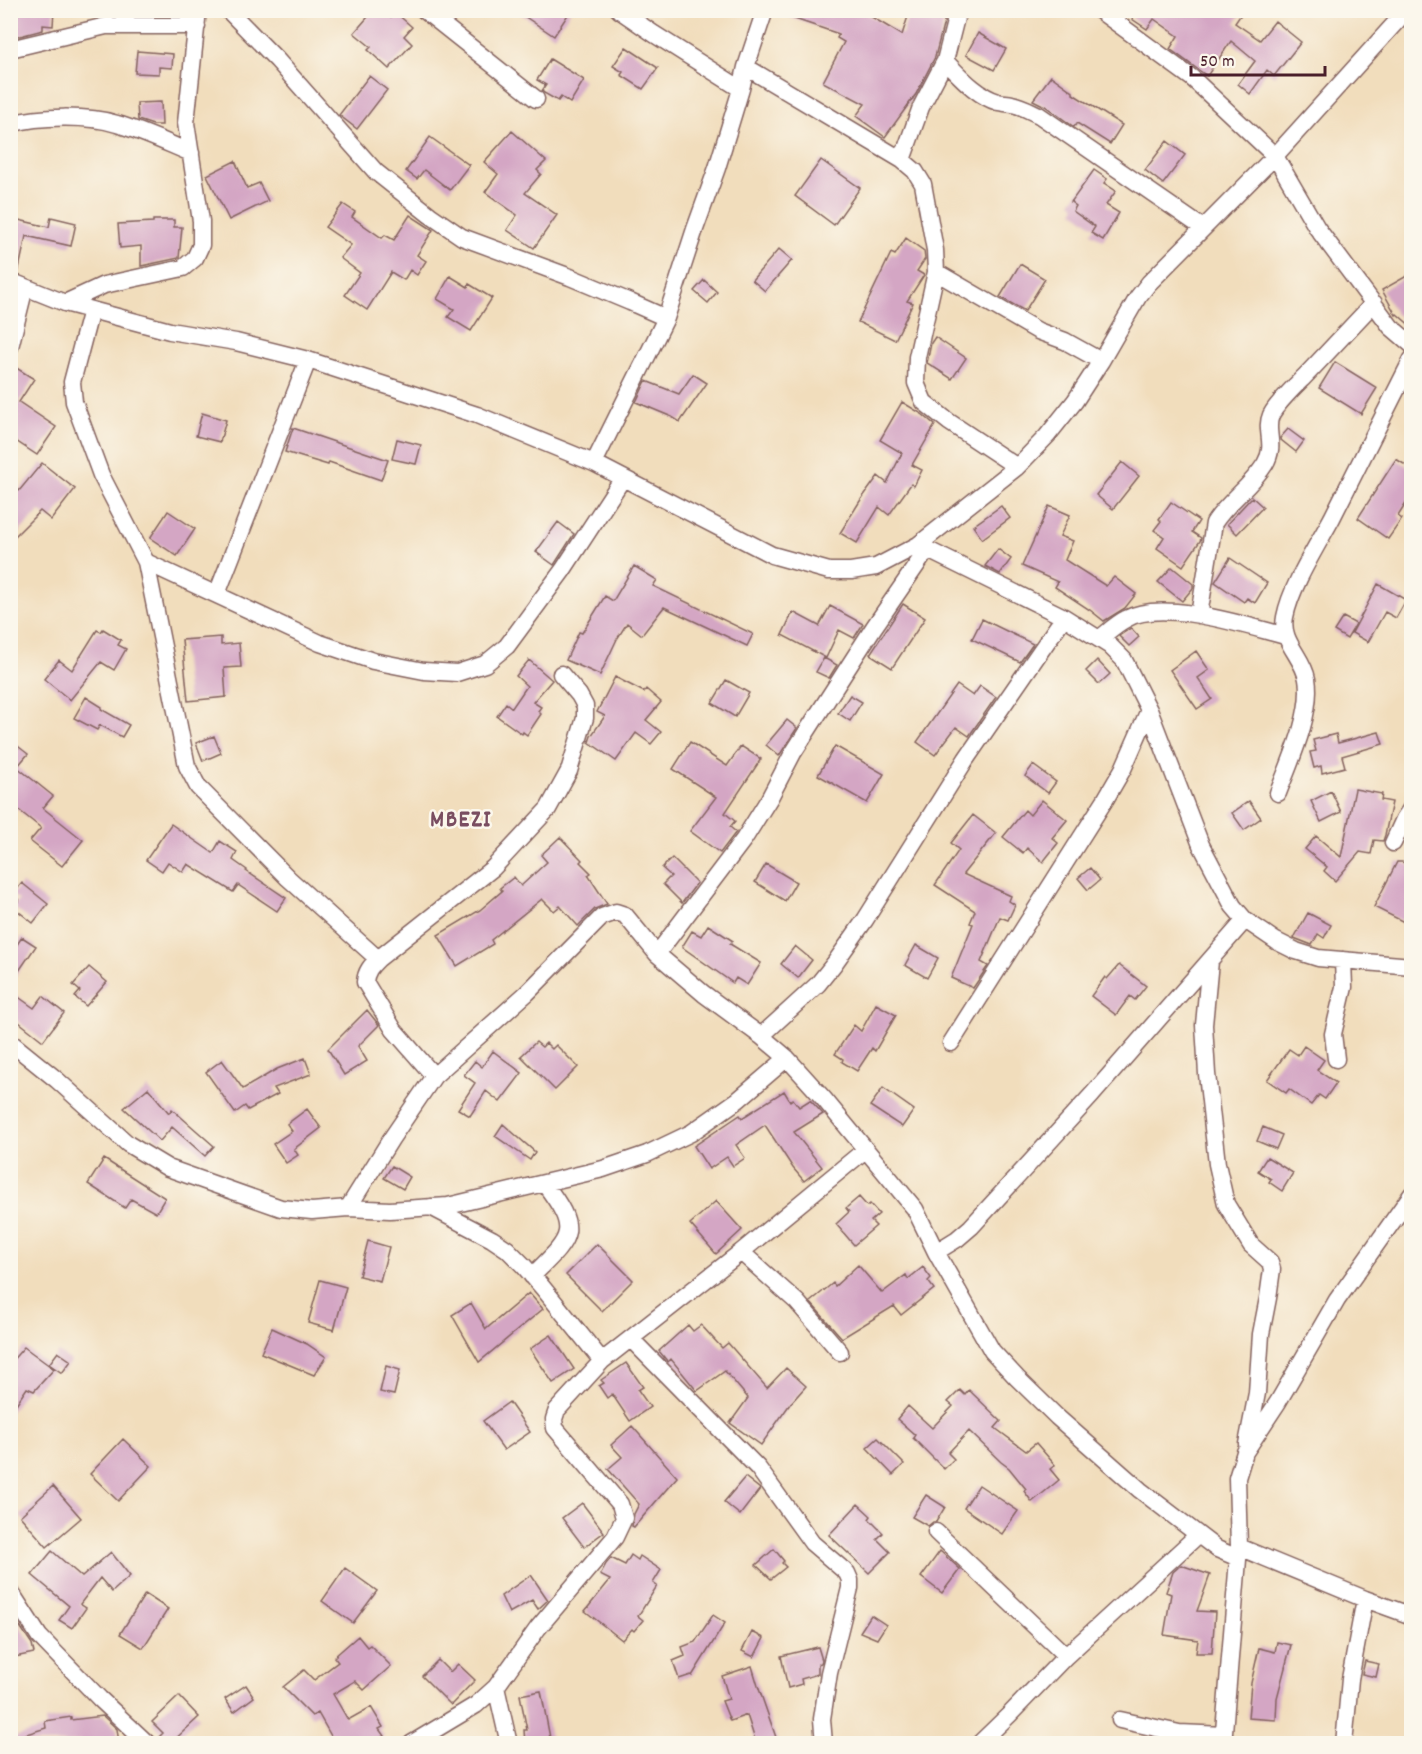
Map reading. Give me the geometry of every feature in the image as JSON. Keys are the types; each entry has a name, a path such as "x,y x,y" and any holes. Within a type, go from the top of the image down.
{"street":[{"path":"228,10 277,60 376,172 430,215 462,237 570,277 666,318"},
{"path":"424,10 536,99"},
{"path":"619,10 741,89"},
{"path":"594,463 666,318 717,168 765,10"},
{"path":"903,160 921,107 945,61 958,10"},
{"path":"1099,10 1192,78 1275,156 1317,228 1392,327 1412,345"},
{"path":"10,347 18,284 65,303 170,332 236,342 308,360 477,415 594,463 772,555 829,571 876,567 922,548 1017,467 1047,436 1075,401 1138,297 1149,283 1275,156 1407,10"},
{"path":"10,49 106,26 198,18 186,123 201,221 201,245 195,258 183,268 104,285 65,303"},
{"path":"945,61 972,88 998,102 1025,108 1039,115 1203,228"},
{"path":"746,67 903,160 915,171 923,184 936,273 917,357 916,383 924,402 949,422 1017,467"},
{"path":"10,124 23,120 63,117 116,123 191,153"},
{"path":"936,273 1038,332 1065,341 1101,361"},
{"path":"1199,615 1214,523 1221,511 1253,481 1266,462 1271,452 1269,429 1271,416 1288,394 1374,303"},
{"path":"91,310 72,382 74,402 101,475 146,562 187,766 198,787 288,878 378,958"},
{"path":"1278,793 1304,718 1307,694 1307,680 1303,666 1286,636 1285,619 1291,596 1412,359"},
{"path":"217,594 308,360"},
{"path":"146,562 320,643 373,661 424,671 457,673 485,664 507,646 563,570 623,478"},
{"path":"922,548 1064,617 1110,646 1124,660 1149,710 1201,845 1233,906 1245,920 1276,941 1318,958 1412,966"},
{"path":"657,954 744,839 922,548"},
{"path":"1099,639 1127,618 1149,611 1199,615 1286,636"},
{"path":"761,1036 805,997 829,971 966,759 1064,617"},
{"path":"434,1076 394,1030 365,982 368,970 378,958 493,868 548,808 569,771 585,718 585,706 561,674"},
{"path":"951,1043 1105,800 1123,769 1149,710"},
{"path":"1393,843 1412,807"},
{"path":"348,1208 391,1138 434,1076 527,993 602,917 616,912 625,915 657,954 704,994 787,1058 824,1099 915,1209 936,1252 992,1351 1090,1447 1140,1490 1217,1549 1239,1553 1412,1616"},
{"path":"936,1252 971,1227 1092,1095 1245,920"},
{"path":"1336,1059 1333,1034 1344,987 1343,960"},
{"path":"1120,1720 1179,1733 1223,1739 1239,1553 1238,1478 1257,1393 1261,1334 1272,1269 1270,1262 1251,1245 1226,1204 1217,1164 1204,1025 1210,961"},
{"path":"10,1042 57,1080 128,1144 168,1168 281,1208 312,1211 348,1208 390,1210 448,1206 603,1169 647,1154 691,1132 738,1100 787,1058"},
{"path":"411,1743 476,1705 496,1687 538,1628 615,1537 624,1518 620,1504 555,1428 554,1419 557,1410 602,1361 741,1252 865,1150"},
{"path":"532,1276 564,1242 569,1230 566,1215 544,1183"},
{"path":"1245,1452 1278,1402 1337,1300 1412,1194"},
{"path":"430,1207 492,1239 507,1250 532,1276 602,1361"},
{"path":"741,1252 797,1302 840,1352"},
{"path":"631,1339 758,1468 812,1543 847,1574 850,1580 829,1673 822,1719 824,1743"},
{"path":"936,1532 1066,1656"},
{"path":"979,1743 1011,1714 1066,1656 1198,1535"},
{"path":"10,1591 39,1636 100,1699 148,1743"},
{"path":"1344,1743 1350,1679 1365,1599"},
{"path":"496,1687 509,1743"}],"building":[{"path":"10,10 54,10 53,26 43,25 43,30 20,36 10,35"},
{"path":"374,10 384,10 391,17 395,12 412,27 404,36 412,44 389,69 368,50 371,47 354,33"},
{"path":"515,10 571,10 554,36"},
{"path":"778,10 860,10 902,35 910,10 947,10 935,57 916,94 885,137 856,116 865,104 823,82 844,42 837,38 839,34 777,13"},
{"path":"1138,10 1244,10 1235,23 1260,40 1275,21 1301,42 1274,76 1267,70 1250,94 1238,84 1255,61 1231,41 1207,76 1170,49 1178,36 1154,19 1147,29 1132,19"},
{"path":"978,33 1006,49 994,70 966,55"},
{"path":"626,47 658,68 643,89 621,75 623,72 613,66"},
{"path":"137,51 173,54 172,68 159,67 159,74 135,73"},
{"path":"550,59 584,80 570,103 561,97 558,101 544,93 542,91 546,85 537,80"},
{"path":"369,76 387,90 357,129 339,115"},
{"path":"1051,76 1073,94 1122,125 1110,144 1077,123 1074,127 1033,100"},
{"path":"161,102 162,125 153,125 138,120 137,103"},
{"path":"512,131 546,161 537,170 541,174 525,193 557,215 534,248 507,230 517,215 485,192 498,174 484,162"},
{"path":"430,137 469,165 450,190 424,170 417,179 406,171"},
{"path":"1167,141 1185,155 1163,184 1145,170"},
{"path":"821,160 860,188 834,225 795,196"},
{"path":"235,161 247,188 259,183 268,201 229,220 207,175"},
{"path":"1094,170 1107,179 1104,183 1116,191 1106,205 1119,213 1103,240 1091,233 1095,227 1073,211 1076,206 1071,202"},
{"path":"343,204 355,212 352,217 382,238 385,235 394,240 410,215 433,230 417,255 426,261 417,275 410,270 404,280 391,272 367,310 345,295 360,273 340,258 351,245 325,227"},
{"path":"51,217 76,223 71,246 26,236 18,273 10,271 10,218 49,227"},
{"path":"153,220 174,220 174,227 182,227 179,258 141,266 141,246 120,248 118,224 153,222"},
{"path":"906,238 924,251 925,259 917,271 924,275 907,301 913,303 895,340 858,322 891,253 895,255"},
{"path":"779,249 792,260 765,291 752,280"},
{"path":"1020,264 1045,279 1025,311 1000,297"},
{"path":"1412,273 1412,327 1396,315 1382,290"},
{"path":"450,276 492,298 471,331 448,317 454,309 437,299"},
{"path":"704,280 717,292 708,303 694,291"},
{"path":"935,337 966,358 952,379 927,363 931,343"},
{"path":"1335,362 1377,388 1361,414 1319,388"},
{"path":"10,364 34,379 19,402 56,427 37,455 10,437"},
{"path":"693,374 707,383 680,422 636,402 646,381 679,394"},
{"path":"902,402 935,425 912,465 922,470 914,486 911,484 889,515 879,507 857,543 840,533 878,476 887,483 902,453 880,440"},
{"path":"202,413 226,420 220,442 196,436"},
{"path":"293,428 388,460 381,480 329,462 328,465 285,452"},
{"path":"1288,429 1304,441 1296,452 1280,438"},
{"path":"397,439 421,445 416,464 392,459"},
{"path":"1396,459 1412,469 1412,494 1398,516 1402,519 1388,539 1358,518"},
{"path":"1122,462 1139,476 1113,509 1096,495"},
{"path":"42,463 75,489 51,520 40,511 10,541 10,483 19,491"},
{"path":"1252,497 1263,507 1237,534 1227,524"},
{"path":"1171,502 1199,521 1192,532 1201,538 1200,541 1183,566 1157,548 1164,537 1154,530"},
{"path":"1001,506 1010,518 982,539 973,526"},
{"path":"1049,506 1070,515 1060,536 1073,541 1065,560 1106,586 1114,577 1136,594 1125,608 1104,621 1055,587 1058,582 1022,566"},
{"path":"168,511 195,529 177,556 150,538"},
{"path":"558,522 574,534 554,565 536,552"},
{"path":"998,549 1011,559 1000,574 985,566"},
{"path":"1230,558 1267,583 1255,603 1247,598 1244,602 1215,582"},
{"path":"634,566 657,580 653,586 753,634 747,646 664,607 642,635 627,623 600,675 566,660 579,632 582,633 605,596 613,601"},
{"path":"1172,567 1193,584 1193,588 1182,601 1158,582"},
{"path":"1378,584 1406,600 1396,618 1385,612 1368,642 1352,633"},
{"path":"903,604 925,618 892,668 870,654"},
{"path":"830,606 863,624 854,638 839,630 826,658 782,635 793,612 819,626"},
{"path":"1343,617 1356,624 1347,639 1334,631"},
{"path":"982,619 1033,644 1020,662 972,639"},
{"path":"1131,628 1139,637 1129,646 1119,636"},
{"path":"103,629 121,640 118,645 126,649 114,670 101,662 70,700 44,679 59,660 72,670 97,630 101,632"},
{"path":"221,637 221,645 239,643 241,667 224,668 226,697 188,701 182,640"},
{"path":"1196,651 1209,670 1198,678 1212,699 1197,709 1170,670"},
{"path":"824,658 837,665 829,678 816,672"},
{"path":"529,660 552,680 533,702 541,707 538,711 541,714 527,735 523,732 522,734 497,716 506,703 512,708 527,686 516,676"},
{"path":"1097,660 1110,674 1099,684 1086,671"},
{"path":"615,677 644,692 646,689 661,702 646,720 661,732 651,744 636,733 616,761 589,742 605,716 597,712"},
{"path":"726,680 749,693 735,717 712,703"},
{"path":"957,685 973,696 980,686 996,697 969,736 956,727 935,755 917,742"},
{"path":"850,695 862,702 850,721 838,713"},
{"path":"86,697 102,707 101,709 129,725 122,737 100,725 97,730 74,718"},
{"path":"787,720 797,728 779,756 766,745"},
{"path":"1379,732 1383,744 1342,756 1345,767 1322,773 1321,766 1314,768 1310,752 1316,751 1313,740 1336,734 1338,743"},
{"path":"214,736 221,753 203,761 196,743"},
{"path":"10,740 28,754 17,767 53,796 43,808 83,840 62,866 30,841 41,828 10,803"},
{"path":"690,742 727,766 741,746 761,759 725,813 735,821 730,827 736,832 720,853 690,831 716,797 673,769"},
{"path":"835,746 884,774 867,803 818,775"},
{"path":"1033,765 1056,782 1048,793 1025,776"},
{"path":"1355,789 1382,794 1381,800 1392,802 1385,835 1383,841 1374,840 1371,854 1360,852 1335,881 1324,871 1327,867 1305,849 1316,836 1341,857"},
{"path":"1331,791 1341,812 1321,822 1311,801"},
{"path":"1042,800 1067,820 1052,838 1058,843 1043,862 1027,848 1023,853 1003,837 1025,810 1030,815"},
{"path":"1249,801 1261,818 1244,830 1232,813"},
{"path":"973,815 996,833 963,874 1011,896 1009,901 1015,905 1008,920 1000,917 981,962 988,966 973,988 951,978 973,924 970,923 975,911 935,885 959,850 951,843"},
{"path":"171,824 213,853 220,841 237,852 233,860 286,898 277,911 238,885 233,892 188,864 183,872 168,862 162,871 146,860"},
{"path":"560,837 582,860 580,862 591,873 588,875 607,904 595,909 578,926 560,906 554,911 542,899 491,940 493,944 457,966 438,935 480,910 502,891 500,888 514,877 521,886 547,862 541,855"},
{"path":"672,858 697,883 682,903 663,884 671,876 662,868"},
{"path":"1397,862 1412,866 1412,926 1374,907"},
{"path":"766,864 796,882 785,901 755,882"},
{"path":"1090,868 1100,880 1088,890 1078,878"},
{"path":"22,883 48,904 33,923 13,907 19,900 12,895"},
{"path":"1308,913 1331,925 1324,938 1318,934 1312,945 1294,938"},
{"path":"708,925 733,941 730,944 761,963 747,985 736,978 733,983 682,947 692,931 701,936"},
{"path":"22,937 36,946 10,984 10,955"},
{"path":"916,945 938,958 927,978 905,965"},
{"path":"795,946 812,960 798,978 781,964"},
{"path":"1119,965 1146,986 1135,1000 1130,996 1116,1015 1091,996 1105,977 1107,979"},
{"path":"89,967 107,982 86,1006 75,997 80,991 73,985"},
{"path":"10,991 34,1008 43,996 64,1013 43,1041 10,1015"},
{"path":"876,1004 896,1015 875,1051 872,1048 857,1071 842,1062 843,1059 835,1054 854,1025 861,1031"},
{"path":"367,1010 379,1025 358,1046 367,1061 344,1075 328,1049"},
{"path":"536,1042 542,1047 546,1043 552,1049 556,1045 578,1067 555,1090 521,1056"},
{"path":"1304,1046 1324,1060 1317,1070 1336,1083 1325,1099 1319,1095 1311,1105 1289,1089 1286,1093 1267,1080 1289,1049 1298,1055"},
{"path":"493,1051 522,1073 500,1102 486,1091 470,1116 458,1109 475,1083 464,1075 475,1061 482,1067"},
{"path":"305,1058 311,1074 274,1088 278,1094 248,1110 245,1106 235,1113 206,1072 222,1060 243,1089 277,1069"},
{"path":"148,1088 169,1113 172,1109 214,1146 205,1156 172,1127 160,1141 124,1108"},
{"path":"883,1088 914,1110 902,1127 870,1106"},
{"path":"784,1091 790,1101 793,1099 799,1107 810,1100 823,1114 794,1132 822,1167 804,1181 765,1125 736,1145 745,1158 733,1166 727,1157 709,1169 694,1146 740,1115 742,1118"},
{"path":"307,1109 321,1128 294,1149 298,1155 286,1163 273,1144 292,1131 287,1124"},
{"path":"503,1124 535,1152 530,1160 495,1136"},
{"path":"1263,1127 1282,1135 1276,1149 1257,1141"},
{"path":"1267,1157 1293,1173 1282,1191 1269,1182 1271,1179 1258,1171"},
{"path":"104,1159 165,1198 156,1213 131,1199 125,1208 88,1184"},
{"path":"392,1166 410,1177 403,1189 384,1178"},
{"path":"859,1197 879,1214 871,1221 876,1226 854,1245 836,1224 849,1212 846,1208"},
{"path":"716,1201 742,1230 716,1254 690,1224"},
{"path":"368,1241 389,1247 380,1281 359,1276"},
{"path":"597,1244 633,1280 602,1311 566,1275"},
{"path":"858,1265 882,1293 906,1275 908,1279 923,1267 931,1278 928,1281 934,1289 901,1315 894,1306 842,1338 810,1302 833,1283 835,1286"},
{"path":"320,1280 346,1287 334,1330 308,1323"},
{"path":"529,1293 543,1309 479,1362 452,1315 471,1303 486,1329"},
{"path":"688,1325 693,1331 701,1325 722,1348 728,1343 767,1388 786,1368 806,1386 790,1404 761,1445 730,1423 748,1398 725,1371 697,1391 671,1359 668,1362 659,1351"},
{"path":"272,1328 307,1344 326,1357 314,1375 261,1353"},
{"path":"551,1335 574,1369 553,1383 530,1349"},
{"path":"24,1347 54,1369 34,1391 27,1388 10,1413 10,1363"},
{"path":"58,1352 71,1361 62,1373 49,1364"},
{"path":"626,1363 643,1387 638,1390 650,1407 630,1421 612,1394 607,1398 599,1386 604,1383 601,1380"},
{"path":"386,1366 400,1370 394,1395 380,1392"},
{"path":"960,1390 965,1395 969,1390 1001,1421 995,1428 1026,1451 1036,1443 1055,1465 1050,1469 1059,1480 1032,1502 1024,1491 1026,1489 1009,1468 969,1431 948,1453 954,1459 944,1469 913,1438 915,1435 897,1419 908,1406 932,1428 953,1406 948,1402"},
{"path":"509,1402 530,1432 504,1450 483,1421"},
{"path":"632,1426 677,1477 634,1527 632,1526 634,1514 639,1504 608,1469 622,1457 611,1445"},
{"path":"878,1438 904,1464 893,1475 867,1448"},
{"path":"123,1439 151,1466 118,1501 90,1474"},
{"path":"745,1477 760,1489 740,1515 724,1502"},
{"path":"979,1485 1018,1511 1002,1534 964,1508"},
{"path":"53,1486 81,1518 47,1547 20,1516"},
{"path":"926,1495 945,1507 936,1522 928,1526 912,1517"},
{"path":"582,1503 604,1532 584,1547 562,1518"},
{"path":"858,1504 871,1516 869,1519 883,1533 877,1539 890,1552 869,1573 829,1535"},
{"path":"774,1549 786,1567 771,1579 756,1565"},
{"path":"52,1551 82,1577 111,1552 130,1576 112,1592 100,1578 80,1604 86,1608 72,1628 59,1620 69,1606 32,1575"},
{"path":"940,1551 960,1569 942,1593 921,1577"},
{"path":"631,1555 638,1560 640,1556 661,1570 653,1583 657,1586 638,1616 643,1620 622,1640 585,1611 610,1580 600,1575 606,1564 611,1558 625,1565"},
{"path":"1181,1565 1210,1575 1197,1611 1215,1612 1212,1653 1196,1653 1198,1640 1164,1635 1171,1594 1166,1592 1173,1572"},
{"path":"345,1568 377,1591 353,1623 322,1601"},
{"path":"531,1575 548,1600 538,1609 532,1600 509,1613 501,1596"},
{"path":"145,1594 168,1609 143,1648 120,1634"},
{"path":"713,1615 725,1623 692,1676 679,1679 673,1661 685,1656 682,1647 695,1642"},
{"path":"871,1615 886,1625 877,1639 860,1632"},
{"path":"17,1622 32,1644 34,1653 10,1658 10,1623"},
{"path":"752,1632 764,1638 754,1657 742,1651"},
{"path":"358,1636 367,1647 370,1645 391,1666 364,1690 355,1681 333,1694 348,1720 371,1707 383,1727 379,1729 384,1736 371,1743 335,1743 318,1713 312,1716 283,1687 304,1670 314,1680 338,1662 334,1657"},
{"path":"1277,1642 1291,1645 1277,1698 1276,1720 1248,1718 1251,1683 1259,1648 1275,1652"},
{"path":"818,1647 822,1660 818,1664 818,1674 801,1679 802,1684 788,1688 781,1656"},
{"path":"438,1660 450,1672 458,1664 475,1680 451,1705 422,1676"},
{"path":"1365,1661 1379,1664 1376,1677 1362,1674"},
{"path":"752,1666 778,1743 756,1743 747,1715 730,1721 722,1701 729,1699 722,1676"},
{"path":"246,1685 254,1697 234,1712 225,1699"},
{"path":"541,1691 551,1743 525,1743 524,1730 527,1730 520,1695"},
{"path":"179,1696 199,1717 171,1743 158,1743 157,1739 163,1733 152,1722"},
{"path":"103,1716 117,1729 119,1743 81,1743 81,1741 10,1743 10,1739 46,1728 45,1721"}],"district":[{"name":"MBEZI","path":"461,821"}]}
